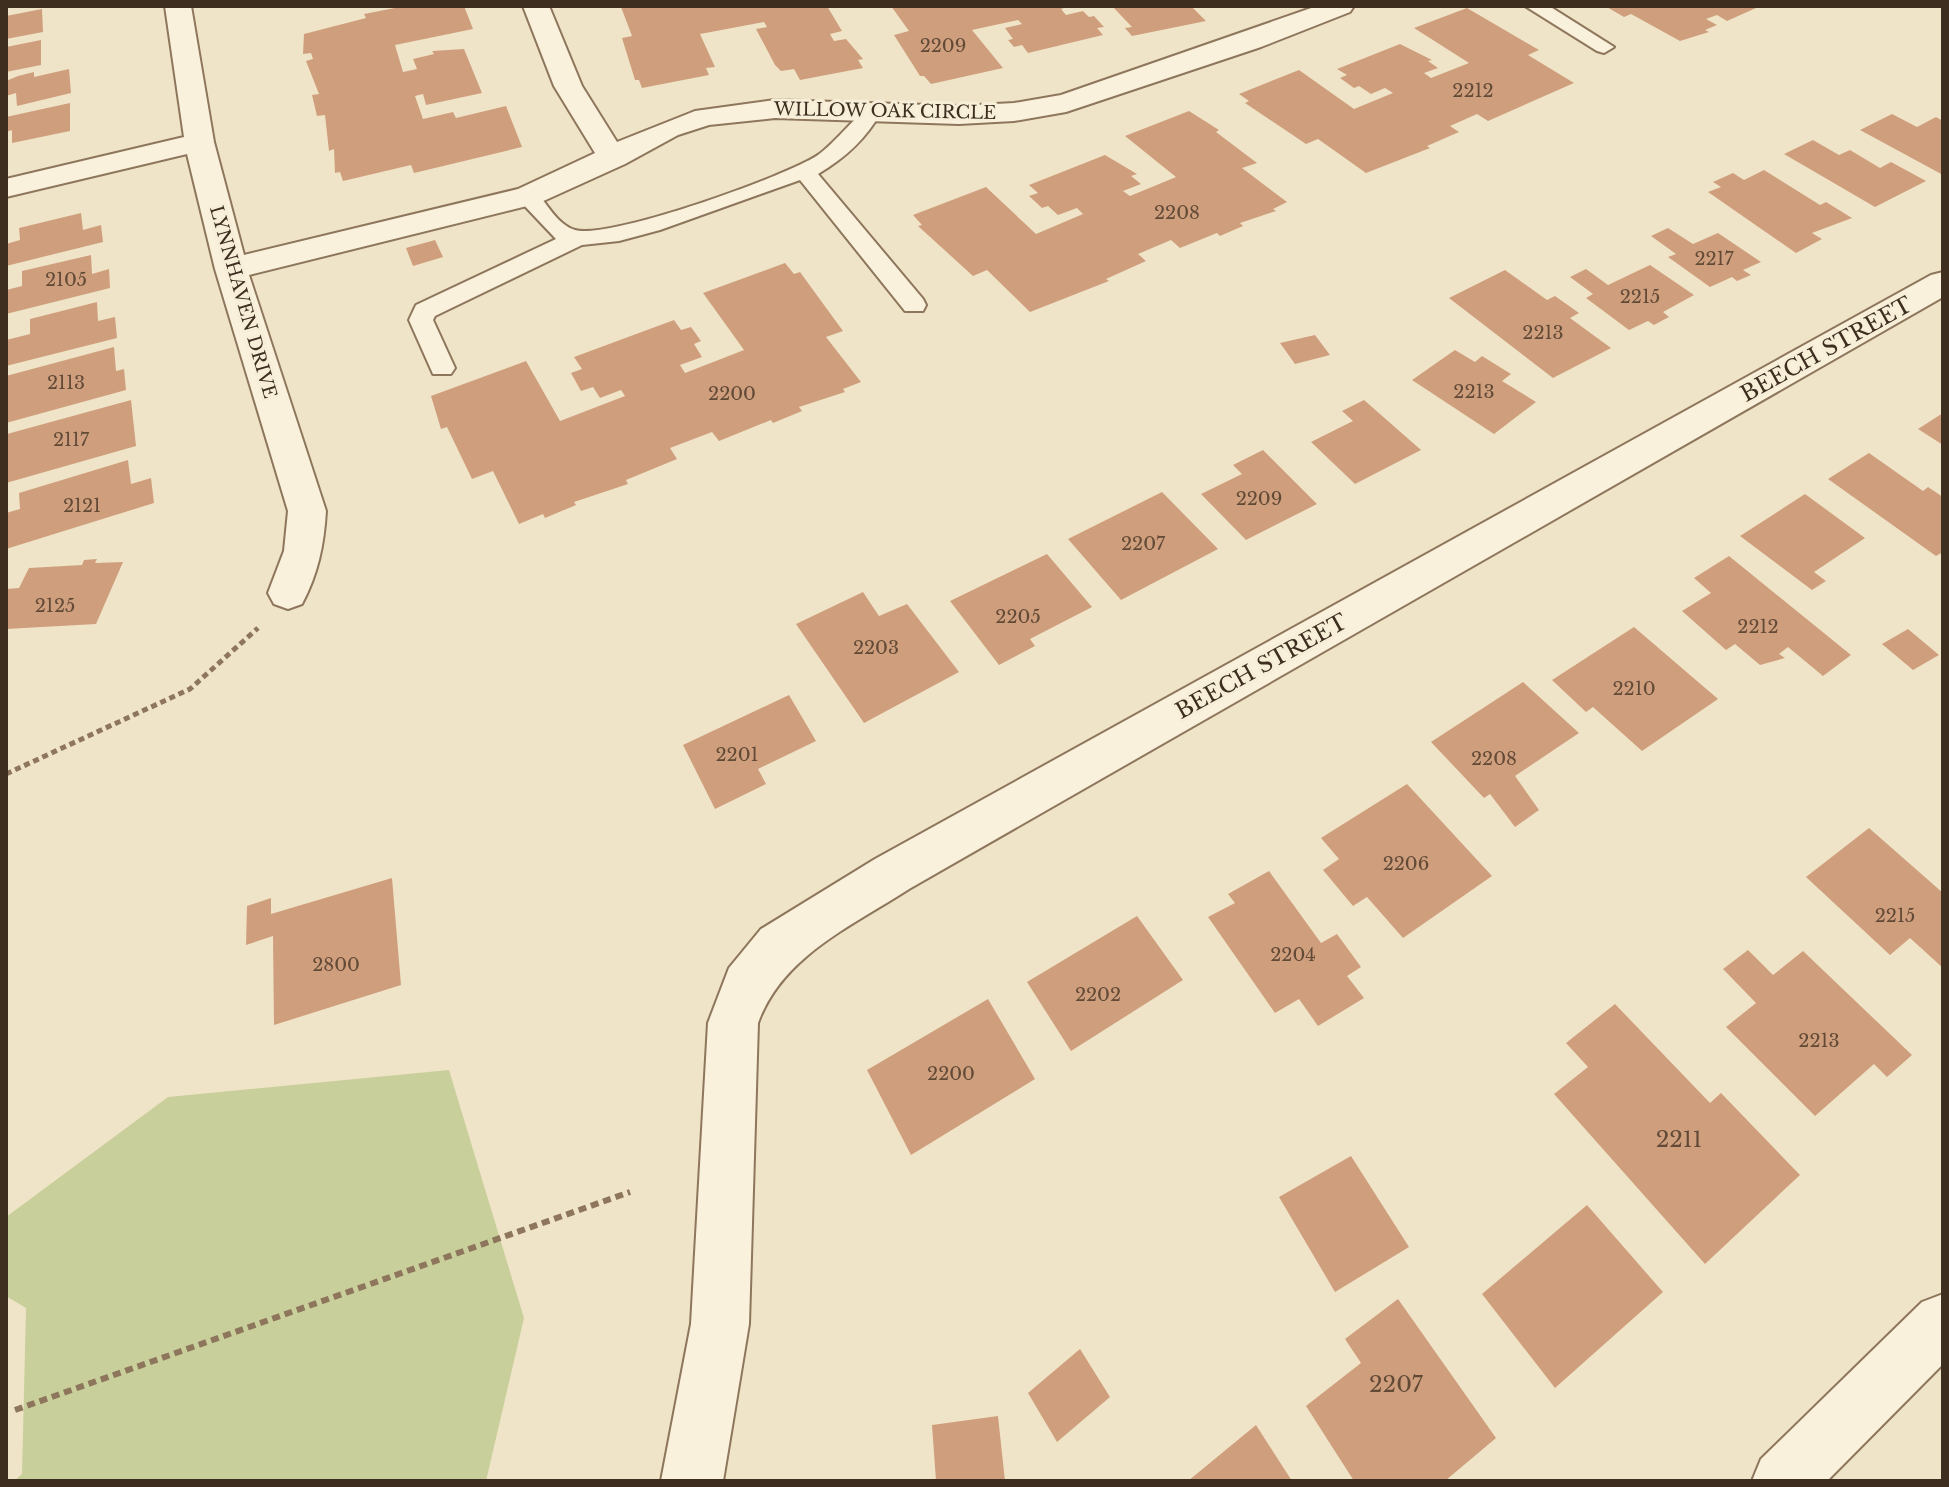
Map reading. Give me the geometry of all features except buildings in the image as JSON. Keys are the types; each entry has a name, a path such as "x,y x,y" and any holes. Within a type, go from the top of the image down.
{"street":[{"name":"LYNNHAVEN DRIVE","path":"178,6 199,142 231,269 307,511 304,551 288,593"},
{"path":"536,6 551,53 580,113 614,158"},
{"name":"WILLOW OAK CIRCLE","path":"231,269 528,196 614,158 668,129 736,111 959,115 1066,103 1251,41 1341,6"},
{"path":"6,188 199,142"},
{"name":"BEECH STREET","path":"692,1481 720,1324 733,1023 747,985 778,946 892,874 1943,283"},
{"path":"1783,1481 1943,1323"}],"lane":[{"path":"1535,6 1604,47"},
{"path":"442,368 421,320 425,311 435,304 575,239 613,237 804,171 840,151 861,131 871,112"},
{"path":"804,171 914,305"},
{"path":"528,196 560,233 575,239"}],"path":[{"path":"6,774 190,689 246,642 288,593"},
{"path":"15,1410 630,1192"}],"green space":[{"path":"449,1070 524,1318 486,1481 14,1481 22,1474 26,1308 6,1296 6,1217 168,1097"}]}
